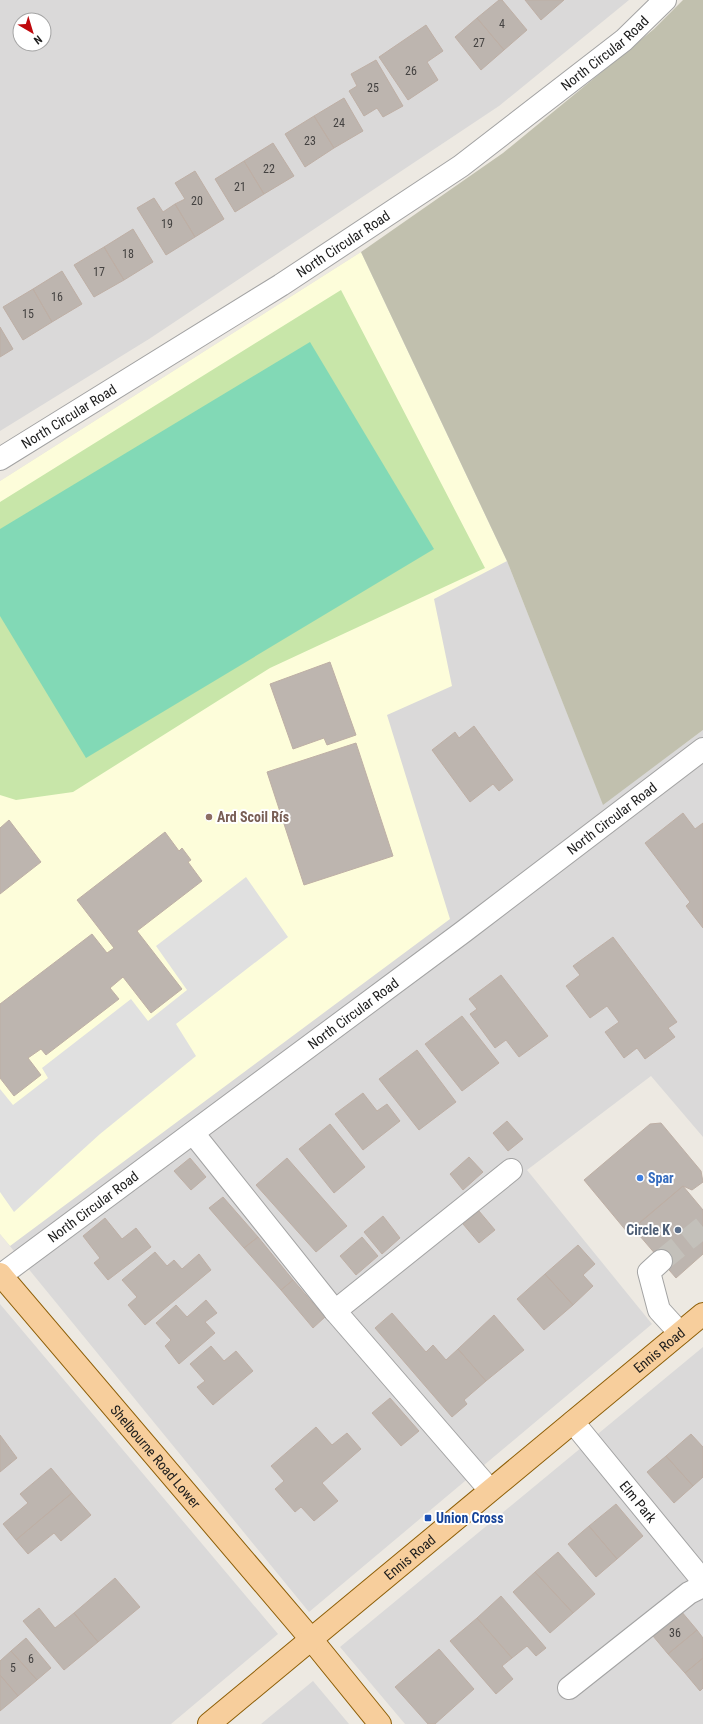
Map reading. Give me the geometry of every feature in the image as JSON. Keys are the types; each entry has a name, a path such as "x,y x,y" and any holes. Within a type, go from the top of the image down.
{"main road":[{"name":"Shelbourne Road Lower","path":"0,1275 310,1639 380,1724"},
{"name":"Ennis Road","path":"209,1724 703,1314"}],"street":[{"name":"North Circular Road","path":"0,459 281,285 461,166 624,40 664,0"},
{"name":"North Circular Road","path":"0,1275 464,932 703,749"},
{"path":"193,1133 335,1312 490,1490"},
{"path":"335,1312 511,1170"},
{"path":"661,1261 649,1272 659,1310 680,1333"},
{"name":"Elm Park","path":"573,1422 703,1581"},
{"path":"569,1688 689,1593 703,1586"}],"shaded area":[{"path":"0,0 629,0 499,106 149,339 0,431"},
{"path":"683,0 703,0 703,730 603,805 507,561 361,252 503,153 654,29"},
{"path":"361,252 507,561 603,804 703,730 703,1137 651,1076 527,1170 652,1324 309,1612 0,1234 0,481"},
{"name":"Ard Scoil Rís","path":"361,252 507,561 434,599 452,686 387,715 450,919 10,1246 0,1234 0,481"},
{"path":"246,877 288,937 176,1024 196,1056 100,1134 14,1212 0,1192 0,1089 13,1105 48,1078 42,1068 131,999 148,1021 187,990 156,946"},
{"path":"0,1304 278,1634 171,1724 0,1724"},
{"path":"703,1347 703,1724 405,1724 340,1647"},
{"path":"313,1681 349,1724 261,1724"}],"green space":[{"path":"341,290 485,568 270,668 73,792 16,800 0,795 0,502"},
{"path":"310,342 434,549 86,758 0,616 0,529"}],"building":[{"path":"499,0 502,0 527,30 504,50 477,18"},
{"path":"525,0 564,0 541,20"},
{"path":"477,18 504,50 481,70 455,37"},
{"path":"426,25 443,51 427,62 438,80 408,100 379,57"},
{"path":"376,60 403,106 383,117 377,108 364,116 349,91 357,86 351,74"},
{"path":"344,98 363,131 334,148 314,116"},
{"path":"314,116 334,148 305,167 285,134"},
{"path":"273,143 294,176 264,194 244,161"},
{"path":"244,161 264,194 235,212 215,179"},
{"path":"195,171 224,219 195,237 175,204 185,199 175,183"},
{"path":"154,198 163,212 175,204 195,237 166,255 137,208"},
{"path":"133,229 153,262 124,280 104,247"},
{"path":"104,247 124,280 94,297 74,265"},
{"path":"62,271 82,304 52,322 33,289"},
{"path":"33,289 52,322 23,340 3,307"},
{"path":"0,327 13,349 0,357"},
{"path":"330,662 356,735 327,745 324,738 293,749 270,684"},
{"path":"474,726 513,780 499,791 493,784 470,802 432,750 455,732 459,738"},
{"path":"356,743 393,856 304,885 267,772"},
{"path":"683,813 695,829 703,823 703,928 686,906 690,902 645,843"},
{"path":"9,820 41,862 0,894 0,828"},
{"name":"Ard Scoil Rís","path":"165,832 179,851 182,848 191,860 188,862 202,881 137,931 182,989 151,1013 123,977 110,988 119,999 46,1055 41,1049 28,1058 41,1075 14,1096 0,1078 0,1004 92,934 107,953 114,948 77,900"},
{"path":"613,937 677,1022 668,1028 675,1037 645,1059 637,1048 624,1058 605,1032 619,1022 607,1006 590,1018 566,986 580,975 573,966"},
{"path":"501,975 548,1036 519,1057 506,1040 495,1048 470,1014 477,1009 469,999"},
{"path":"462,1016 499,1063 462,1091 425,1044"},
{"path":"417,1050 456,1102 419,1130 379,1079"},
{"path":"363,1093 377,1111 387,1104 400,1121 363,1150 335,1114"},
{"path":"507,1121 523,1139 508,1151 493,1133"},
{"path":"661,1123 701,1171 703,1182 692,1190 683,1186 628,1233 584,1180 650,1124"},
{"path":"330,1124 365,1167 334,1193 299,1149"},
{"path":"469,1157 483,1172 463,1190 450,1174"},
{"path":"190,1158 206,1177 191,1190 174,1171"},
{"path":"287,1158 347,1226 316,1252 256,1185"},
{"path":"683,1186 703,1210 703,1254 676,1278 633,1228"},
{"path":"223,1197 258,1237 244,1248 209,1208"},
{"path":"479,1211 495,1230 479,1243 463,1224"},
{"path":"383,1216 400,1238 382,1254 364,1232"},
{"path":"105,1218 122,1239 136,1228 151,1247 108,1280 94,1263 100,1258 83,1236"},
{"path":"258,1237 293,1280 281,1290 244,1248"},
{"path":"362,1237 378,1256 356,1275 340,1256"},
{"path":"578,1245 595,1264 583,1275 593,1286 573,1305 545,1274"},
{"path":"155,1252 167,1266 174,1260 182,1269 199,1254 211,1270 145,1325 128,1305 137,1297 122,1280"},
{"path":"545,1274 573,1305 544,1330 517,1299"},
{"path":"293,1280 325,1317 313,1328 281,1290"},
{"path":"206,1300 217,1313 205,1322 215,1333 179,1364 165,1346 171,1340 156,1323 176,1305 187,1317"},
{"path":"392,1313 426,1352 433,1345 446,1360 458,1349 486,1381 464,1400 467,1404 452,1417 375,1328"},
{"path":"494,1315 524,1350 486,1381 458,1349"},
{"path":"211,1346 224,1361 236,1351 253,1371 213,1405 197,1387 205,1381 190,1364"},
{"path":"390,1398 419,1431 401,1446 372,1413"},
{"path":"316,1427 332,1445 347,1433 361,1449 322,1483 338,1501 314,1521 301,1507 295,1512 275,1489 284,1481 271,1466"},
{"path":"691,1434 703,1447 703,1477 693,1486 666,1456"},
{"path":"0,1435 17,1458 0,1472"},
{"path":"666,1456 693,1486 674,1503 647,1472"},
{"path":"51,1468 72,1493 16,1540 3,1524 28,1503 20,1494"},
{"path":"72,1493 91,1515 61,1541 54,1533 28,1554 16,1540"},
{"path":"616,1504 643,1536 617,1559 589,1526"},
{"path":"589,1526 617,1559 596,1577 568,1544"},
{"path":"558,1552 595,1594 573,1613 535,1572"},
{"path":"535,1572 573,1613 550,1633 513,1592"},
{"path":"115,1578 140,1607 98,1642 74,1613"},
{"path":"501,1596 546,1648 536,1656 527,1646 512,1658 477,1618"},
{"path":"39,1608 55,1628 74,1613 98,1642 64,1670 23,1621"},
{"path":"681,1611 697,1630 668,1654 653,1636"},
{"path":"477,1618 512,1658 502,1666 513,1679 496,1694 450,1641"},
{"path":"697,1630 703,1638 703,1658 685,1673 668,1654"},
{"path":"26,1638 51,1668 37,1680 11,1651"},
{"path":"439,1649 474,1689 435,1724 428,1724 395,1687"},
{"path":"11,1651 37,1680 18,1696 0,1675 0,1661"},
{"path":"703,1658 703,1688 700,1691 685,1673"},
{"path":"0,1675 18,1696 0,1711"}],"tunnel":[{"path":"661,1261 703,1227"}],"place":[{"name":"Ard Scoil Rís","path":"209,817"},
{"name":"Spar","path":"640,1178"},
{"name":"Circle K","path":"678,1230"},
{"name":"Union Cross","path":"428,1518"}]}
